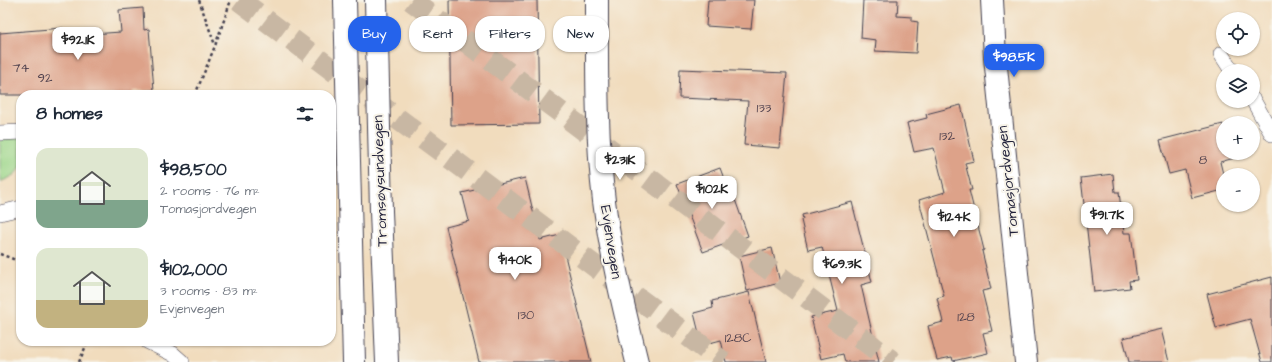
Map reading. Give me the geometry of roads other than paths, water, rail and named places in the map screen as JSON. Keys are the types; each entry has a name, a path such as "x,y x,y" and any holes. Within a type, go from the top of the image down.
{"street":[{"name":"Tromsøysundvegen","path":"345,0 354,362"},
{"name":"Tromsøysundvegen","path":"376,0 381,210 387,362"},
{"name":"Evjenvegen","path":"597,0 598,129 604,199 612,254 637,362"},
{"name":"Tomasjordvegen","path":"992,0 995,58 1026,362"}],"lane":[{"path":"1257,108 1272,134"},
{"path":"0,133 16,132"},
{"path":"0,213 16,209"},
{"path":"157,346 173,354 182,362"}],"tunnel":[{"path":"239,0 723,362"},
{"path":"411,0 893,362"}]}
